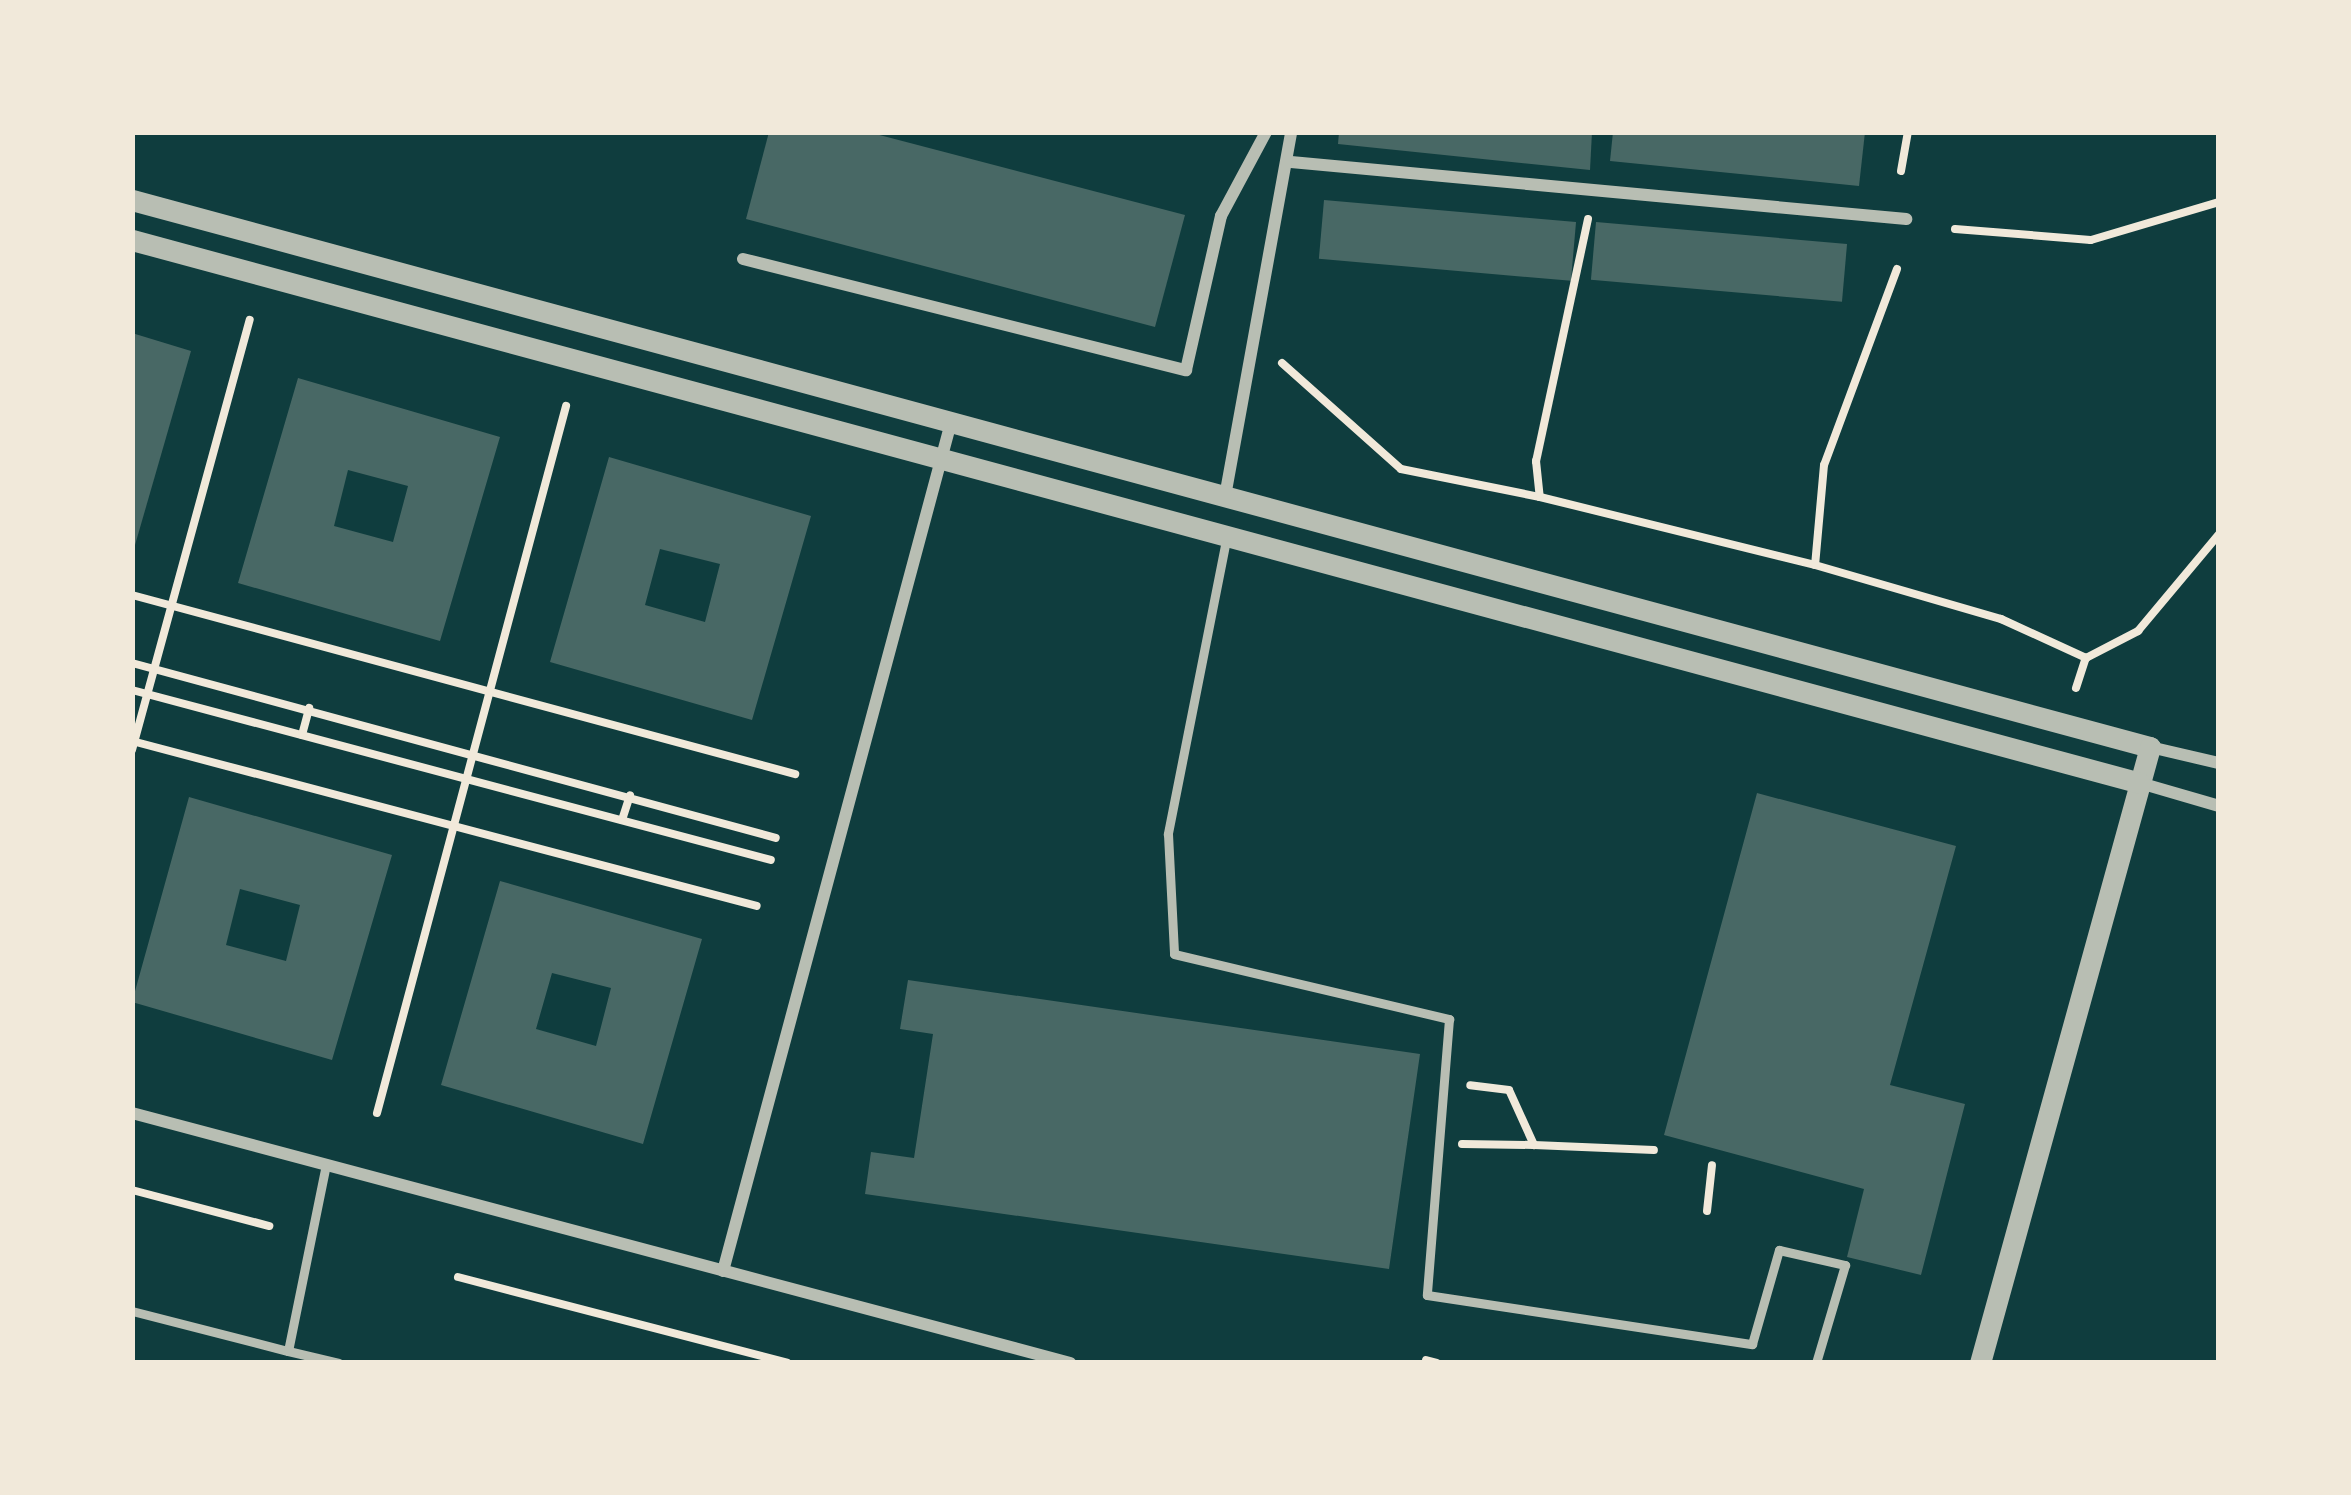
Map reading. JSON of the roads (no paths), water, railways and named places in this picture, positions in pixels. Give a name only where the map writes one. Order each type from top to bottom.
[{"type":"street","points":[[743,260],[1186,370],[1221,216],[1266,132]]},
{"type":"street","points":[[1226,491],[1291,162],[1291,132]]},
{"type":"street","points":[[1291,162],[1906,219]]},
{"type":"street","points":[[132,200],[1226,491],[2219,763]]},
{"type":"street","points":[[132,240],[941,453],[1226,540],[2219,806]]},
{"type":"street","points":[[724,1270],[953,418]]},
{"type":"street","points":[[1979,1363],[2150,747]]},
{"type":"street","points":[[132,1113],[1070,1363]]},
{"type":"lane","points":[[1226,540],[1168,834],[1174,954],[1448,1019],[1427,1295],[1707,1346],[1752,1344],[1779,1250],[1845,1265],[1816,1363]]},
{"type":"lane","points":[[288,1351],[326,1165]]},
{"type":"lane","points":[[132,1311],[339,1363]]},
{"type":"lane","points":[[1702,1363],[1707,1346]]}]
